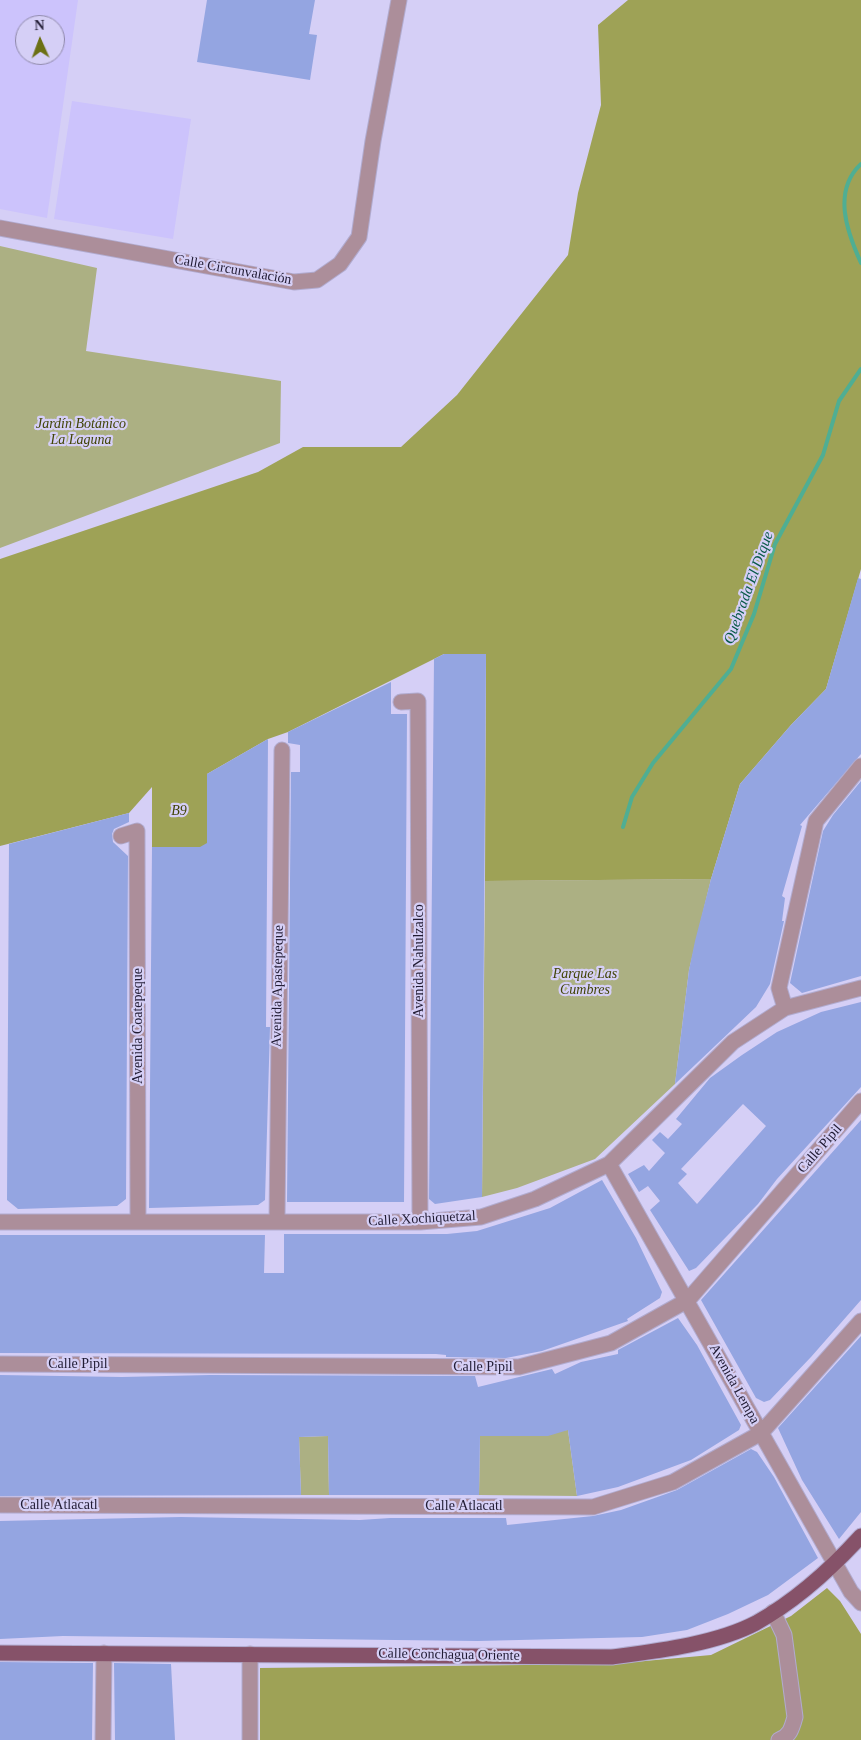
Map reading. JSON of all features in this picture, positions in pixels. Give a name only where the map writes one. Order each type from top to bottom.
[{"type":"main road","name":"Calle Conchagua Oriente","points":[[0,1652],[612,1657],[668,1650],[708,1640],[754,1624],[795,1598],[836,1564],[861,1536]]},
{"type":"street","name":"Calle Circunvalación","points":[[0,228],[294,282],[317,280],[340,264],[359,237],[373,141],[399,0]]},
{"type":"street","name":"Avenida Nahulzalco","points":[[401,702],[418,701],[420,1222]]},
{"type":"street","name":"Avenida Apastepeque","points":[[276,1222],[282,750]]},
{"type":"street","points":[[785,1008],[779,988],[816,821],[861,766]]},
{"type":"street","name":"Avenida Coatepeque","points":[[121,836],[138,831],[138,1221]]},
{"type":"street","name":"Calle Xochiquetzal","points":[[0,1222],[420,1222],[481,1217],[535,1199],[609,1164],[733,1042],[785,1008],[861,988]]},
{"type":"street","name":"Calle Pipil","points":[[0,1364],[519,1368],[611,1343],[688,1300],[861,1101]]},
{"type":"street","name":"Avenida Lempa","points":[[609,1164],[688,1300],[851,1592],[861,1603]]},
{"type":"street","name":"Calle Atlacatl","points":[[0,1505],[593,1507],[673,1482],[761,1433],[861,1321]]},
{"type":"street","points":[[773,1612],[784,1635],[795,1717],[792,1729],[785,1738],[779,1740]]},
{"type":"street","points":[[103,1740],[104,1654]]},
{"type":"street","points":[[250,1654],[250,1740]]},
{"type":"shaded area","points":[[0,0],[78,0],[47,218],[0,209]]},
{"type":"shaded area","points":[[72,101],[191,119],[173,239],[54,219]]},
{"type":"green space","name":"B9","points":[[628,0],[861,0],[861,569],[826,689],[791,725],[740,784],[711,879],[485,881],[486,654],[444,654],[288,732],[268,739],[207,774],[207,847],[152,847],[152,787],[129,813],[0,846],[0,559],[258,472],[303,447],[401,447],[457,395],[568,255],[578,193],[601,105],[598,25]]},
{"type":"green space","name":"Jardín Botánico La Laguna","points":[[0,246],[97,268],[86,351],[281,381],[280,443],[0,548]]},
{"type":"green space","name":"Parque Las Cumbres","points":[[711,879],[689,970],[675,1084],[595,1159],[517,1188],[482,1197],[485,881]]},
{"type":"green space","points":[[568,1430],[577,1496],[479,1495],[480,1436]]},
{"type":"green space","points":[[328,1436],[329,1495],[301,1495],[299,1437]]},
{"type":"green space","points":[[827,1588],[840,1601],[861,1634],[861,1740],[260,1740],[260,1668],[612,1664],[711,1655],[791,1616]]},
{"type":"building","points":[[207,0],[315,0],[309,34],[317,35],[310,80],[197,62]]},
{"type":"building","points":[[858,578],[861,579],[861,754],[800,825],[802,826],[782,896],[785,898],[782,921],[784,921],[770,984],[756,1007],[675,1084],[689,970],[695,941],[711,879],[740,784],[791,725],[826,689]]},
{"type":"building","points":[[444,654],[486,654],[482,1197],[435,1204],[429,1199],[434,659]]},
{"type":"building","points":[[391,682],[391,714],[407,714],[404,1202],[287,1202],[291,772],[300,772],[300,745],[288,743],[288,732]]},
{"type":"building","points":[[268,739],[266,1027],[270,1027],[265,1200],[258,1205],[149,1208],[152,847],[200,847],[207,843],[207,774]]},
{"type":"building","points":[[861,781],[861,976],[802,993],[790,983],[823,831],[833,815]]},
{"type":"building","points":[[129,813],[129,822],[114,829],[112,834],[113,842],[128,856],[126,1199],[117,1206],[18,1209],[7,1200],[9,844]]},
{"type":"building","points":[[861,1002],[861,1087],[777,1179],[758,1204],[696,1268],[689,1271],[650,1210],[660,1201],[648,1186],[639,1192],[628,1174],[644,1165],[649,1171],[665,1153],[652,1140],[660,1132],[668,1139],[682,1124],[676,1119],[710,1078],[777,1032],[821,1012]],"holes":[[[743,1104],[766,1126],[697,1204],[678,1183],[687,1174],[681,1169]]]},
{"type":"building","points":[[861,1120],[861,1300],[811,1357],[770,1400],[764,1402],[756,1398],[701,1300]]},
{"type":"building","points":[[602,1180],[636,1238],[662,1292],[660,1298],[627,1319],[628,1321],[542,1351],[506,1358],[446,1357],[446,1355],[436,1354],[0,1353],[0,1235],[265,1235],[264,1273],[284,1273],[284,1234],[447,1234],[477,1231],[550,1208]]},
{"type":"building","points":[[678,1318],[697,1345],[741,1425],[739,1430],[691,1460],[618,1487],[577,1496],[568,1430],[548,1436],[480,1436],[479,1495],[329,1495],[328,1436],[299,1437],[301,1495],[0,1496],[0,1375],[122,1377],[210,1375],[475,1376],[478,1387],[552,1369],[555,1374],[581,1362],[618,1354],[618,1350]]},
{"type":"building","points":[[861,1336],[861,1512],[839,1539],[802,1480],[778,1428]]},
{"type":"building","points":[[751,1449],[757,1452],[774,1477],[818,1558],[768,1595],[728,1614],[687,1630],[642,1637],[478,1641],[63,1636],[0,1639],[0,1521],[181,1517],[360,1520],[390,1518],[506,1518],[507,1525],[593,1516],[621,1510],[677,1490]]},
{"type":"building","points":[[0,1662],[93,1663],[92,1740],[0,1740]]},
{"type":"building","points":[[114,1663],[171,1664],[175,1740],[115,1740]]},
{"type":"waterway","name":"Quebrada El Dique","points":[[861,164],[852,175],[847,186],[845,199],[847,225],[861,263]]},
{"type":"waterway","name":"Quebrada El Dique","points":[[623,827],[632,797],[653,763],[731,669],[754,614],[775,544],[823,455],[839,401],[861,369]]}]
